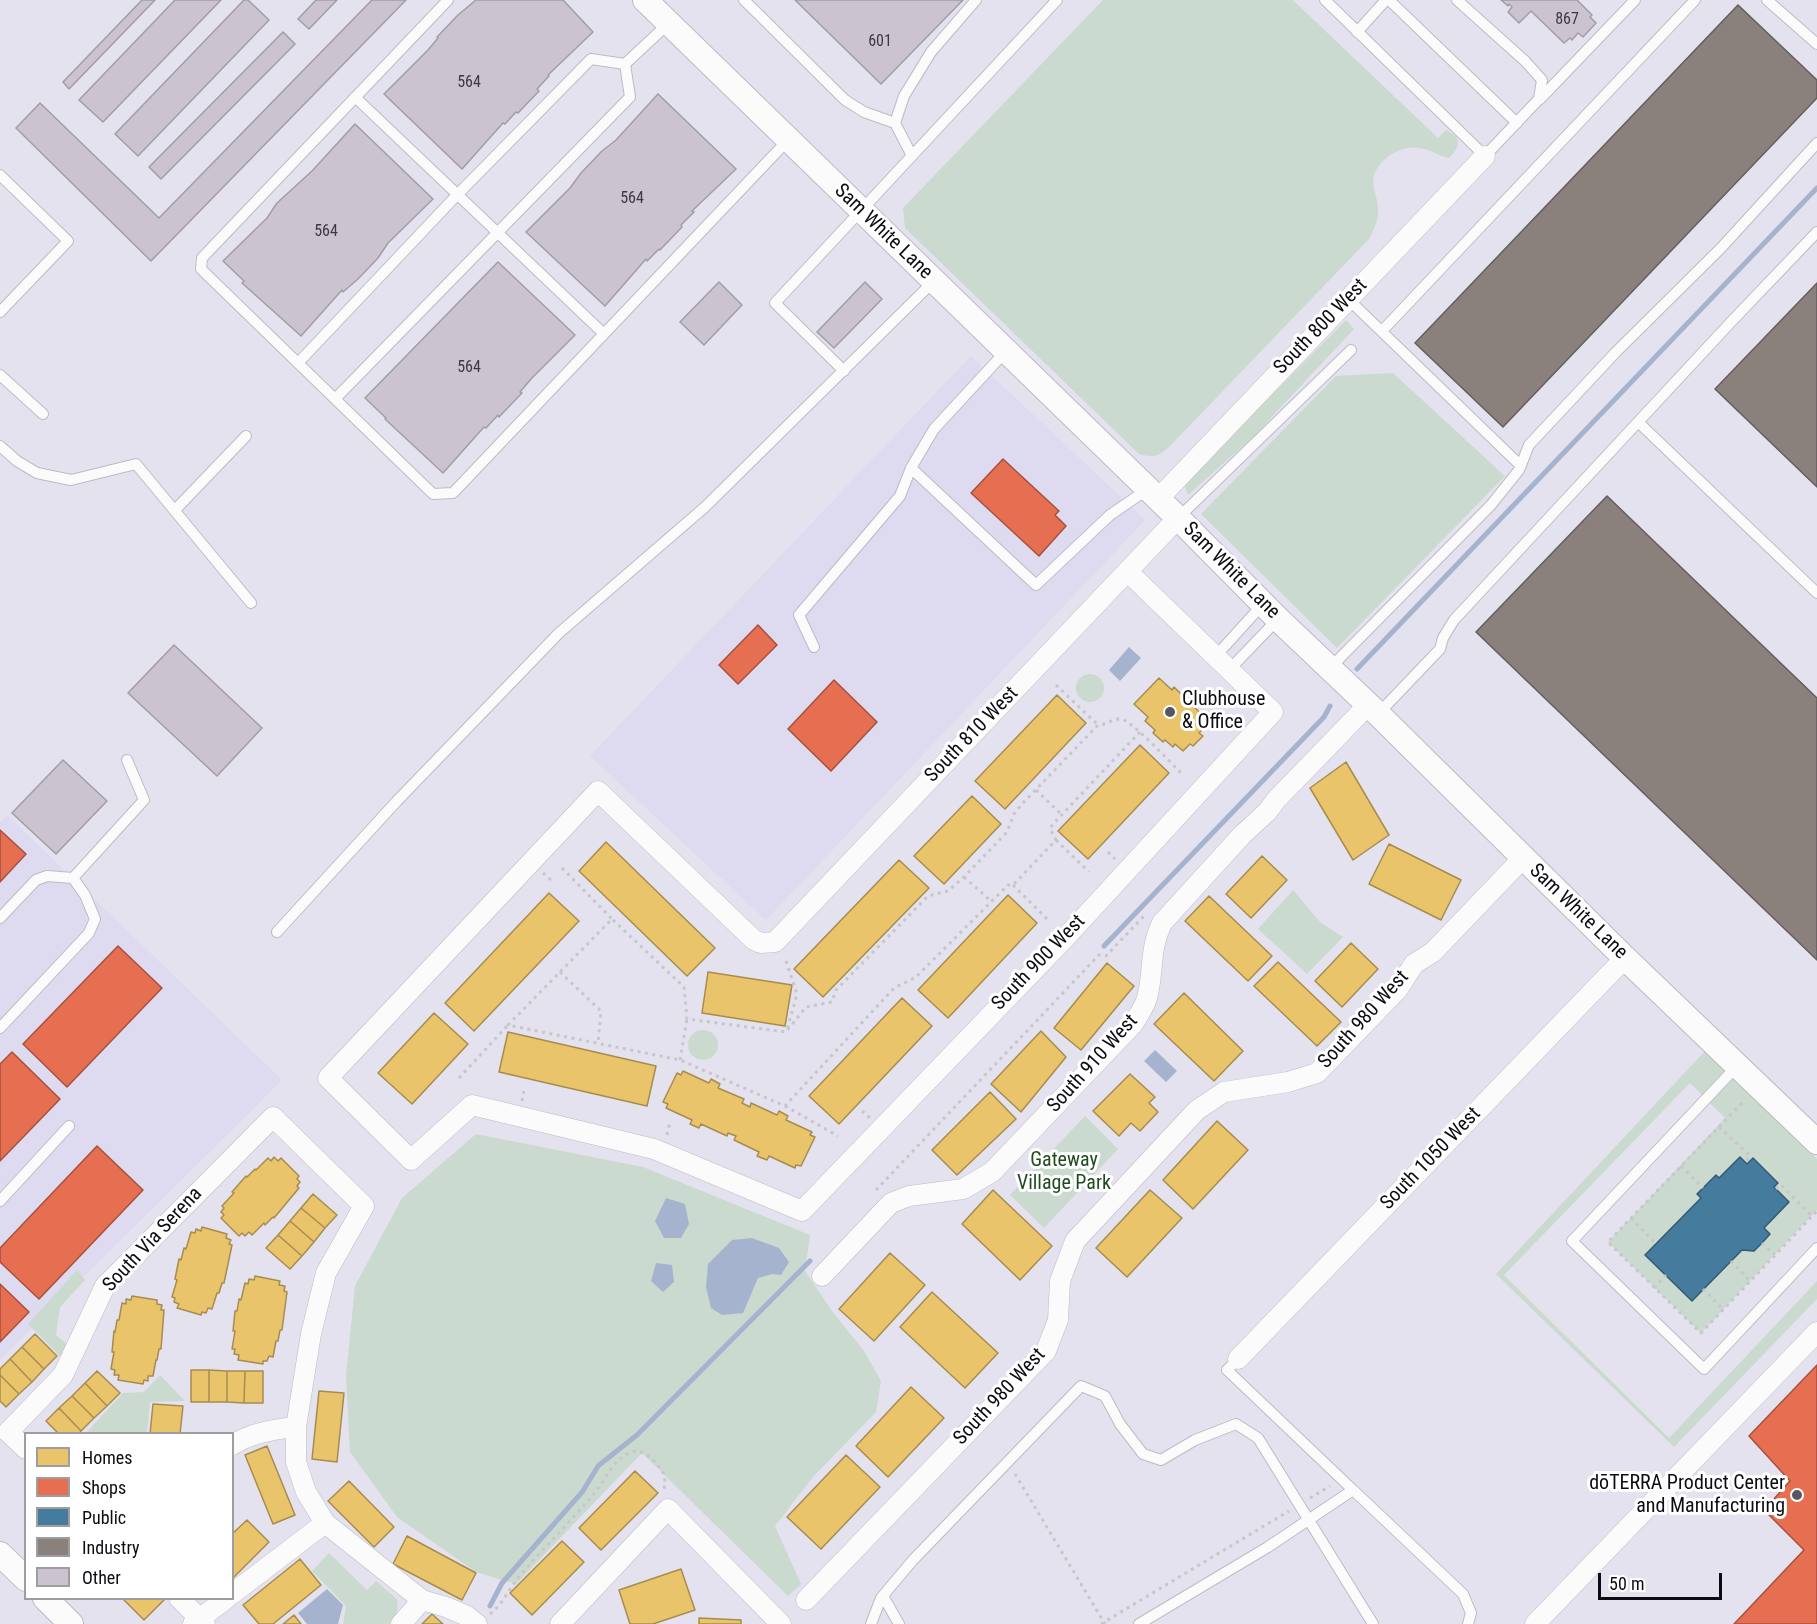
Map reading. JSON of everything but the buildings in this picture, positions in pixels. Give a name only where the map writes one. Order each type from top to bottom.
[{"type":"street","name":"Sam White Lane","points":[[645,0],[1178,518],[1522,858],[1737,1066],[1814,1136]]},
{"type":"street","name":"South 800 West","points":[[1153,494],[1485,156]]},
{"type":"street","name":"South 810 West","points":[[802,1211],[654,1149],[472,1105],[411,1160],[328,1078],[598,791],[741,928],[761,943],[775,942],[1178,518]]},
{"type":"street","points":[[1128,572],[1222,664]]},
{"type":"street","name":"South 900 West","points":[[802,1211],[1066,937],[1273,712],[1222,664]]},
{"type":"street","name":"South 910 West","points":[[822,1276],[891,1203],[909,1196],[963,1189],[976,1183],[992,1172],[1040,1123],[1134,1024],[1147,998],[1152,955],[1162,923],[1242,835],[1267,813],[1276,800],[1373,710]]},
{"type":"street","name":"South 980 West","points":[[806,1600],[1046,1351],[1058,1320],[1060,1281],[1075,1241],[1197,1110],[1224,1092],[1288,1082],[1317,1073],[1398,989],[1414,964],[1433,952],[1522,858]]},
{"type":"street","name":"South 1050 West","points":[[1238,1359],[1625,958]]},
{"type":"street","name":"South Via Serena","points":[[24,1447],[8,1432],[63,1375],[105,1286],[273,1117],[364,1206],[326,1273],[311,1334],[296,1427]]},
{"type":"street","points":[[1534,1624],[1817,1332]]},
{"type":"street","points":[[234,1444],[245,1437],[296,1427],[296,1462],[306,1492],[325,1523],[422,1600],[482,1621]]},
{"type":"street","points":[[561,1624],[665,1501],[781,1624]]},
{"type":"street","points":[[234,1592],[325,1523]]},
{"type":"street","points":[[0,1554],[24,1577]]},
{"type":"street","points":[[46,1600],[71,1624]]},
{"type":"street","points":[[180,1600],[199,1623],[226,1600]]},
{"type":"street","points":[[401,1624],[422,1600]]},
{"type":"lane","points":[[448,0],[202,258],[201,269],[433,494],[453,493],[789,140]]},
{"type":"lane","points":[[744,0],[845,100],[864,112],[896,123]]},
{"type":"lane","points":[[912,156],[896,123],[904,96],[931,52],[976,0]]},
{"type":"lane","points":[[844,371],[775,303],[1057,0]]},
{"type":"lane","points":[[1325,0],[1485,156],[1635,0]]},
{"type":"lane","points":[[1357,32],[1388,0],[1517,123]]},
{"type":"lane","points":[[1457,0],[1542,80],[1539,99]]},
{"type":"lane","points":[[1382,331],[1695,0]]},
{"type":"lane","points":[[1767,0],[1817,44]]},
{"type":"lane","points":[[625,64],[669,23]]},
{"type":"lane","points":[[298,363],[591,59],[625,64]]},
{"type":"lane","points":[[335,399],[630,97],[625,64]]},
{"type":"lane","points":[[355,98],[604,334]]},
{"type":"lane","points":[[1330,668],[1491,505],[1521,466],[1529,445],[1616,352],[1720,248],[1817,143]]},
{"type":"lane","points":[[0,175],[68,241],[0,312]]},
{"type":"lane","points":[[1373,710],[1440,649],[1443,638],[1454,620],[1817,232]]},
{"type":"lane","points":[[277,932],[396,802],[559,633],[705,507],[934,281]]},
{"type":"lane","points":[[1347,298],[1521,466]]},
{"type":"lane","points":[[1178,518],[1351,350]]},
{"type":"lane","points":[[814,647],[799,615],[900,495],[911,468],[934,429],[1006,351]]},
{"type":"lane","points":[[0,375],[43,414]]},
{"type":"lane","points":[[1638,422],[1817,593]]},
{"type":"lane","points":[[174,510],[246,436]]},
{"type":"lane","points":[[0,446],[17,462],[38,473],[71,480],[136,464],[251,603]]},
{"type":"lane","points":[[911,468],[1036,585],[1110,514],[1153,494]]},
{"type":"lane","points":[[1222,664],[1270,611]]},
{"type":"lane","points":[[1222,664],[1270,611]]},
{"type":"lane","points":[[73,878],[144,800],[127,760]]},
{"type":"lane","points":[[0,918],[36,880],[47,876],[73,878]]},
{"type":"lane","points":[[0,1028],[89,933],[95,920],[85,896],[73,878]]},
{"type":"lane","points":[[1737,1066],[1572,1241],[1704,1369],[1817,1248]]},
{"type":"lane","points":[[0,1201],[69,1126]]},
{"type":"lane","points":[[1238,1359],[1227,1370],[1463,1594],[1471,1613],[1468,1624]]},
{"type":"lane","points":[[871,1624],[883,1596],[913,1560],[1081,1386],[1105,1396],[1120,1424],[1143,1454],[1161,1460],[1195,1440],[1236,1424],[1258,1438],[1373,1624]]},
{"type":"lane","points":[[1139,1624],[1309,1520],[1353,1490]]},
{"type":"lane","points":[[883,1596],[899,1624]]},
{"type":"path","points":[[1056,685],[1098,725],[1105,725],[1121,718],[1127,720],[1182,774]]},
{"type":"path","points":[[1076,703],[1080,699]]},
{"type":"path","points":[[786,1032],[807,1007],[832,1002],[836,990],[928,896],[948,891],[964,877],[1007,832],[1014,814],[1098,725]]},
{"type":"path","points":[[1089,872],[1056,840],[1050,830],[1140,732]]},
{"type":"path","points":[[1036,790],[1062,815]]},
{"type":"path","points":[[785,1106],[894,988],[916,977],[1008,885],[1013,885],[1056,840]]},
{"type":"path","points":[[562,868],[684,987],[687,1019],[680,1060]]},
{"type":"path","points":[[964,877],[992,902]]},
{"type":"path","points":[[1013,885],[1049,921]]},
{"type":"path","points":[[873,1194],[1099,955],[1106,956],[1147,913]]},
{"type":"path","points":[[459,1078],[612,919]]},
{"type":"path","points":[[786,961],[797,994],[786,1032]]},
{"type":"path","points":[[560,972],[601,1011],[598,1043]]},
{"type":"path","points":[[687,1019],[786,1032]]},
{"type":"path","points":[[508,1025],[680,1060],[785,1106],[838,1136]]},
{"type":"path","points":[[683,1042],[688,1042]]},
{"type":"path","points":[[1742,1103],[1608,1242],[1701,1333],[1817,1211]]},
{"type":"path","points":[[1719,1127],[1750,1156],[1745,1162]]},
{"type":"path","points":[[1681,1166],[1703,1188]]},
{"type":"path","points":[[1776,1189],[1780,1185],[1812,1216]]},
{"type":"path","points":[[1631,1218],[1656,1244]]},
{"type":"path","points":[[1762,1243],[1775,1255]]},
{"type":"path","points":[[1731,1261],[1750,1281]]},
{"type":"path","points":[[1654,1288],[1666,1275]]},
{"type":"path","points":[[1703,1289],[1724,1309]]},
{"type":"path","points":[[482,1621],[498,1608],[502,1598],[597,1490],[612,1467],[627,1454],[636,1451],[648,1454],[663,1471],[666,1483],[665,1501]]},
{"type":"path","points":[[1008,1462],[1103,1623],[1342,1479]]},
{"type":"shaded area","points":[[971,356],[1145,520],[766,920],[590,756]]},
{"type":"shaded area","points":[[7,815],[282,1080],[0,1360],[0,823]]},
{"type":"green space","points":[[1103,0],[1293,0],[1438,138],[1446,130],[1455,136],[1458,143],[1456,150],[1449,158],[1427,150],[1412,148],[1399,151],[1386,158],[1373,180],[1378,216],[1369,239],[1169,447],[1162,453],[1152,456],[1139,454],[905,228],[903,208]]},
{"type":"green space","points":[[1346,320],[1354,329],[1254,436],[1188,495],[1185,486],[1187,480]]},
{"type":"green space","points":[[1393,373],[1505,476],[1337,648],[1201,514],[1336,376]]},
{"type":"green space","points":[[1090,674],[1100,678],[1104,688],[1100,698],[1090,702],[1080,698],[1076,688],[1080,678]]},
{"type":"green space","points":[[1293,890],[1320,922],[1343,937],[1307,974],[1258,929]]},
{"type":"green space","points":[[703,1030],[714,1034],[718,1045],[714,1056],[703,1060],[692,1056],[688,1045],[692,1034]]},
{"type":"green space","points":[[1705,1051],[1817,1159],[1817,1210],[1701,1333],[1608,1242],[1725,1118],[1690,1083],[1504,1275],[1669,1438],[1817,1281],[1817,1299],[1674,1447],[1496,1274]],"holes":[[[1740,1157],[1747,1164],[1754,1159],[1778,1183],[1774,1187],[1789,1202],[1764,1228],[1770,1234],[1754,1251],[1742,1250],[1692,1300],[1646,1255],[1701,1198],[1697,1194],[1716,1175],[1719,1178]]]},
{"type":"green space","name":"Gateway Village Park","points":[[1085,1116],[1118,1149],[1044,1228],[1010,1195]]},
{"type":"green space","points":[[476,1134],[643,1167],[810,1235],[805,1271],[832,1311],[864,1351],[881,1381],[876,1412],[813,1477],[775,1526],[801,1584],[788,1596],[642,1453],[516,1584],[476,1572],[397,1517],[350,1452],[346,1376],[355,1286],[402,1198]]},
{"type":"green space","points":[[77,1270],[85,1280],[60,1307],[56,1335],[67,1344],[61,1357],[28,1324]]},
{"type":"green space","points":[[160,1375],[185,1401],[150,1402],[147,1432],[87,1432],[123,1393],[144,1392]]},
{"type":"green space","points":[[329,1553],[367,1590],[376,1581],[397,1599],[397,1612],[390,1624],[343,1624],[346,1606],[312,1571]]},
{"type":"water","points":[[1129,647],[1141,658],[1120,681],[1109,670]]},
{"type":"water","points":[[1155,1050],[1177,1071],[1166,1082],[1144,1061]]},
{"type":"water","points":[[666,1198],[685,1204],[689,1224],[681,1238],[664,1238],[655,1221]]},
{"type":"water","points":[[752,1238],[779,1248],[789,1262],[781,1275],[772,1274],[758,1278],[743,1313],[722,1315],[711,1308],[706,1287],[708,1264],[732,1240]]},
{"type":"water","points":[[656,1263],[672,1265],[674,1282],[663,1292],[651,1281]]},
{"type":"water","points":[[327,1589],[343,1605],[338,1624],[307,1624],[298,1613]]},
{"type":"waterway","points":[[1357,669],[1817,188]]},
{"type":"waterway","points":[[1104,946],[1324,717],[1330,706]]},
{"type":"waterway","points":[[490,1606],[502,1583],[583,1491],[598,1466],[637,1435],[810,1261]]},
{"type":"place","name":"Clubhouse & Office","points":[[1170,712]]},
{"type":"place","name":"dōTERRA Product Center and Manufacturing","points":[[1797,1495]]}]
